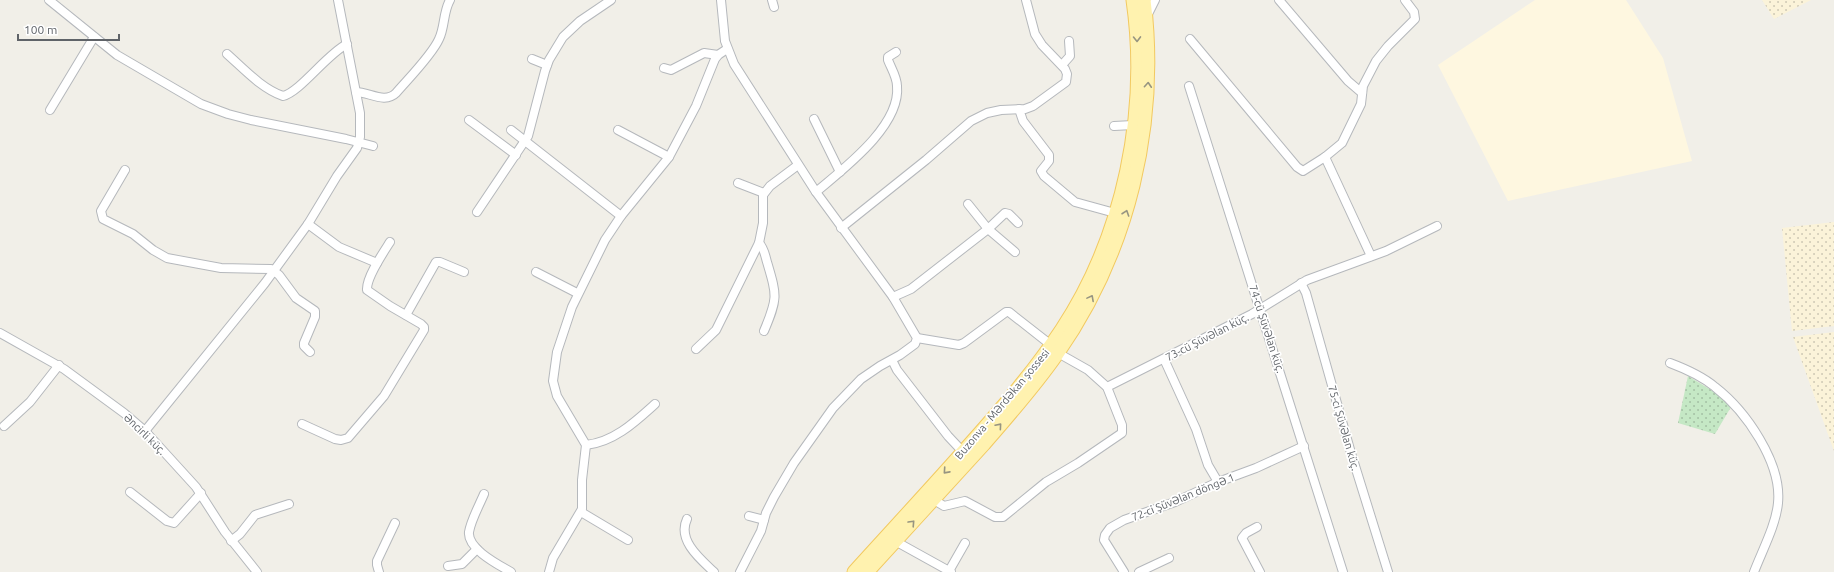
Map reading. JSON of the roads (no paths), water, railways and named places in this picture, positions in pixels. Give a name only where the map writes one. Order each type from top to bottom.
[{"type":"main road","name":"Buzonva - Mərdəkan şossesi","points":[[854,572],[1054,349],[1063,328],[1085,288],[1103,248],[1115,213],[1128,161],[1134,125],[1137,79],[1136,20],[1133,0]]},
{"type":"main road","points":[[867,572],[1016,408],[1054,349],[1094,292],[1117,239],[1129,202],[1139,161],[1145,125],[1148,80],[1144,0]]},
{"type":"street","points":[[49,0],[94,37],[134,66],[184,95],[216,110],[251,120],[373,146]]},
{"type":"street","points":[[144,431],[208,355],[274,271],[308,224],[359,142],[361,126],[356,92],[338,0]]},
{"type":"street","points":[[356,92],[385,98],[392,97],[436,45],[442,32],[446,6],[450,0]]},
{"type":"street","points":[[477,212],[525,142],[530,130],[535,105],[547,65],[563,37],[580,21],[611,0]]},
{"type":"street","points":[[721,0],[727,49],[734,64],[816,192],[893,297],[917,338]]},
{"type":"street","points":[[841,228],[926,160],[971,121],[987,113],[1001,110],[1018,110],[1033,106],[1063,86],[1068,78],[1065,69],[1042,45],[1035,34],[1026,0]]},
{"type":"street","points":[[1146,19],[1149,8],[1155,0]]},
{"type":"street","points":[[1279,0],[1348,81],[1362,93]]},
{"type":"street","points":[[1190,39],[1300,170],[1306,170],[1339,147],[1345,139],[1361,104],[1366,79],[1383,52],[1415,19],[1414,12],[1405,0]]},
{"type":"street","points":[[50,110],[94,37]]},
{"type":"street","points":[[1062,65],[1070,56],[1069,41]]},
{"type":"street","points":[[227,54],[265,87],[276,94],[283,96],[293,91],[338,49],[347,44]]},
{"type":"street","points":[[550,572],[553,558],[581,512],[582,471],[586,445],[557,396],[553,381],[557,352],[577,293],[599,250],[621,216],[668,157],[696,106],[718,55],[727,49]]},
{"type":"street","points":[[816,192],[866,147],[881,129],[892,112],[897,92],[897,84],[888,57],[896,52]]},
{"type":"street","points":[[664,68],[671,70],[704,53],[718,55]]},
{"type":"street","points":[[532,59],[547,65]]},
{"type":"street","name":"74-cü Şüvəlan küç.","points":[[1189,86],[1343,572]]},
{"type":"street","points":[[1018,110],[1023,121],[1049,155],[1049,161],[1041,171],[1044,176],[1075,202],[1115,213]]},
{"type":"street","points":[[814,119],[840,172]]},
{"type":"street","points":[[470,120],[516,155]]},
{"type":"street","points":[[1114,126],[1134,125]]},
{"type":"street","points":[[511,130],[621,216]]},
{"type":"street","points":[[618,130],[668,157]]},
{"type":"street","points":[[1325,157],[1371,256]]},
{"type":"street","points":[[696,349],[716,330],[758,243],[762,229],[764,193],[798,165]]},
{"type":"street","points":[[125,170],[101,211],[103,219],[133,234],[153,250],[167,258],[221,268],[262,268],[274,271],[296,298],[315,311],[315,317],[304,342],[304,346],[310,352]]},
{"type":"street","points":[[738,183],[764,193]]},
{"type":"street","points":[[968,204],[988,229],[1014,252]]},
{"type":"street","points":[[893,297],[911,289],[1007,213],[1018,223]]},
{"type":"street","points":[[308,224],[339,246],[377,263]]},
{"type":"street","name":"73-cü Şüvəlan küç.","points":[[1107,387],[1164,359],[1260,308],[1301,283],[1371,256],[1437,226]]},
{"type":"street","points":[[302,424],[335,439],[341,440],[348,438],[384,396],[424,330],[421,324],[373,296],[367,290],[367,285],[377,263],[390,242]]},
{"type":"street","points":[[758,243],[764,250],[776,296],[773,310],[764,331]]},
{"type":"street","points":[[406,316],[436,262],[440,262],[464,272]]},
{"type":"street","points":[[536,272],[577,293]]},
{"type":"street","name":"75-ci Şüvəlan küç.","points":[[1301,283],[1306,293],[1351,453],[1388,572]]},
{"type":"street","points":[[917,338],[959,345],[964,343],[1006,312],[1009,312],[1054,349],[1091,372],[1107,387],[1122,425],[1122,433],[1078,463],[1046,482],[1003,517],[995,517],[965,501],[944,506],[934,500]]},
{"type":"street","name":"Əncirli küç.","points":[[0,334],[59,365],[124,413],[144,431],[201,493],[231,541],[257,572]]},
{"type":"street","points":[[740,572],[761,531],[769,507],[782,483],[832,408],[861,379],[912,347],[917,338]]},
{"type":"street","points":[[1164,359],[1196,429],[1208,465],[1218,482]]},
{"type":"street","points":[[892,360],[897,370],[934,418],[963,452]]},
{"type":"street","points":[[1670,363],[1698,376],[1717,388],[1744,418],[1768,455],[1776,477],[1778,502],[1775,518],[1754,572]]},
{"type":"street","points":[[4,426],[30,402],[59,365]]},
{"type":"street","points":[[586,445],[602,442],[627,429],[655,404]]},
{"type":"street","name":"72-ci Şüvəlan döngə 1","points":[[1124,572],[1104,540],[1105,535],[1110,528],[1124,520],[1175,502],[1218,482],[1256,468],[1304,446]]},
{"type":"street","points":[[130,492],[167,521],[174,523],[201,493]]},
{"type":"street","points":[[484,494],[469,534],[477,549],[511,572]]},
{"type":"street","points":[[231,541],[240,534],[255,514],[289,504]]},
{"type":"street","points":[[581,512],[628,540]]},
{"type":"street","points":[[749,516],[764,520]]},
{"type":"street","points":[[687,519],[684,525],[686,541],[691,549],[714,572]]},
{"type":"street","points":[[379,572],[377,561],[395,523]]},
{"type":"street","points":[[1257,527],[1246,533],[1242,538],[1260,572]]},
{"type":"street","points":[[895,541],[937,569],[950,571],[966,543]]},
{"type":"street","points":[[448,566],[457,566],[462,564],[477,549]]},
{"type":"street","points":[[1139,572],[1169,558]]}]
